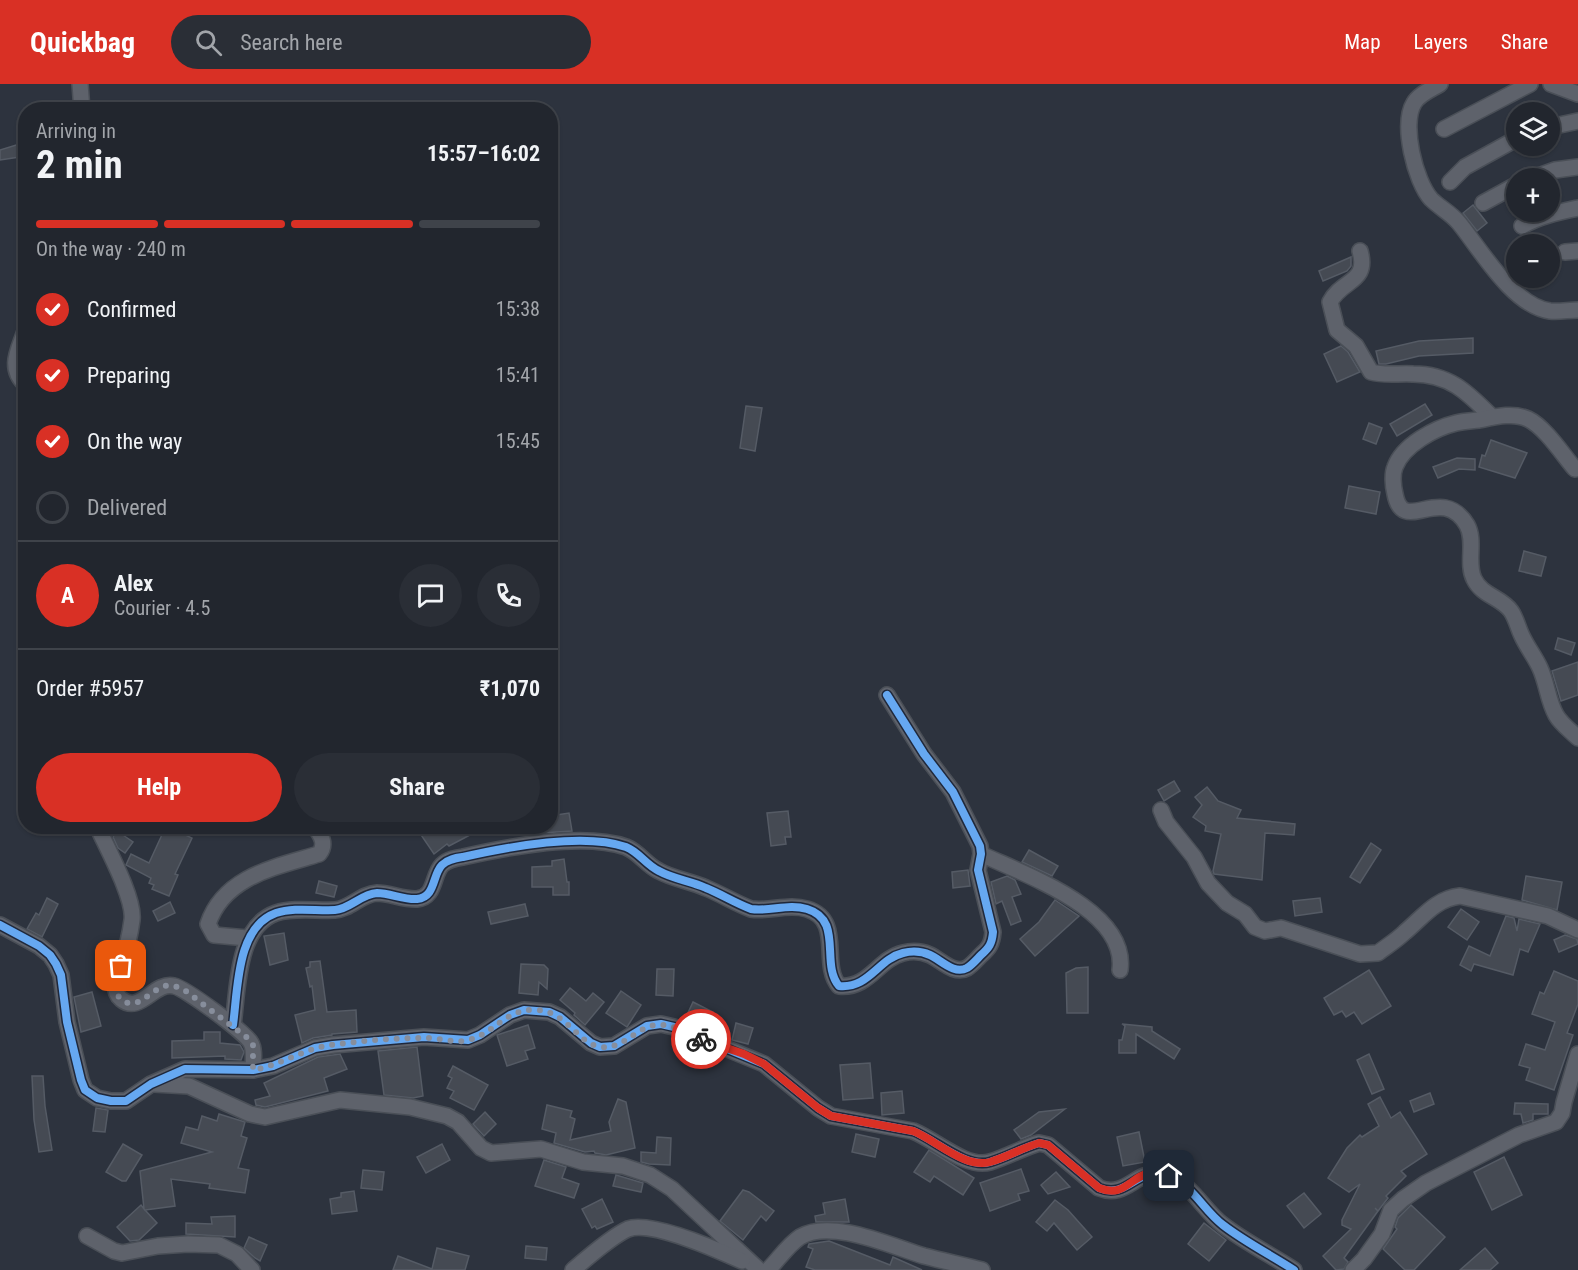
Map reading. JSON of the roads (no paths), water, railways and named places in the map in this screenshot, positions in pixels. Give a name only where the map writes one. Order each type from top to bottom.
[{"type":"street","points":[[80,84],[81,102]]},
{"type":"street","points":[[1440,84],[1418,98],[1411,111],[1410,124],[1415,170],[1424,188],[1431,198],[1456,220],[1508,286],[1539,307],[1550,311],[1578,310]]},
{"type":"street","points":[[1443,129],[1530,84]]},
{"type":"street","points":[[1551,84],[1578,94]]},
{"type":"street","points":[[1560,125],[1578,121]]},
{"type":"street","points":[[1450,182],[1465,167],[1506,144]]},
{"type":"street","points":[[1560,169],[1578,167]]},
{"type":"street","points":[[1483,203],[1506,190]]},
{"type":"street","points":[[1522,226],[1530,221],[1578,208]]},
{"type":"street","points":[[1360,251],[1363,263],[1360,272],[1334,295],[1330,302],[1337,330],[1356,346],[1371,372],[1422,374],[1448,380],[1471,396],[1492,417]]},
{"type":"street","points":[[18,351],[14,362],[18,374]]},
{"type":"street","points":[[1575,469],[1540,428],[1528,419],[1513,415],[1492,417],[1455,423],[1413,444],[1395,465],[1394,493],[1396,501],[1407,512],[1412,513],[1439,506],[1447,507],[1467,525],[1471,570],[1474,579],[1485,594],[1506,606],[1513,614],[1525,643],[1542,673],[1556,715],[1578,738]]},
{"type":"street","points":[[233,1025],[241,965],[248,938],[253,928],[264,919],[292,910],[337,910],[374,893],[413,899],[424,897],[433,887],[440,867],[451,860],[534,845],[589,842],[625,847],[636,852],[658,871],[706,888],[751,909],[796,907],[817,913],[826,925],[834,978],[839,986],[869,978],[890,959],[900,954],[920,952],[958,970],[966,968],[990,947],[993,932],[978,870],[981,854],[975,834],[953,792],[924,754],[887,695]]},
{"type":"street","points":[[1161,810],[1166,822],[1194,857],[1208,883],[1227,903],[1245,914],[1256,927],[1265,932],[1281,928],[1360,954],[1373,954],[1378,953],[1406,932],[1432,907],[1447,898],[1460,896],[1548,916],[1578,930]]},
{"type":"street","points":[[101,834],[132,905],[133,918],[115,981],[116,993],[122,1000],[132,1004],[139,1003],[164,986],[173,985],[183,989],[233,1025],[253,1045],[253,1070]]},
{"type":"street","points":[[248,938],[214,935],[208,924],[225,894],[237,884],[274,867],[319,854],[323,844],[320,834]]},
{"type":"street","points":[[981,854],[1063,893],[1092,914],[1108,929],[1115,940],[1121,962],[1120,970]]},
{"type":"street","points":[[0,925],[39,946],[50,955],[56,964],[61,975],[67,1022],[81,1080],[85,1090],[97,1098],[126,1101],[151,1084],[185,1069],[253,1070],[273,1066],[315,1048],[333,1045],[424,1038],[468,1040],[480,1035],[510,1015],[524,1010],[549,1012],[560,1017],[591,1043],[600,1047],[614,1046],[647,1026],[661,1024],[674,1027],[764,1064],[831,1116],[913,1131],[975,1163],[989,1163],[1039,1143],[1048,1145],[1099,1188],[1108,1192],[1120,1190],[1149,1173],[1169,1176],[1184,1184],[1195,1194],[1225,1227],[1294,1270]]},
{"type":"street","points":[[1353,1270],[1382,1234],[1391,1210],[1410,1194],[1426,1183],[1519,1135],[1557,1122],[1563,1113],[1578,1054]]},
{"type":"street","points":[[151,1084],[189,1086],[250,1114],[265,1117],[340,1100],[410,1107],[447,1116],[458,1122],[481,1148],[491,1153],[541,1149],[583,1162],[623,1166],[650,1175],[672,1189],[761,1269]]},
{"type":"street","points":[[573,1270],[626,1230],[639,1228],[698,1241],[761,1269]]},
{"type":"street","points":[[761,1269],[799,1238],[818,1232],[861,1235],[924,1256],[982,1270]]},
{"type":"street","points":[[87,1236],[122,1253],[158,1246],[219,1245],[237,1254],[252,1270]]}]
